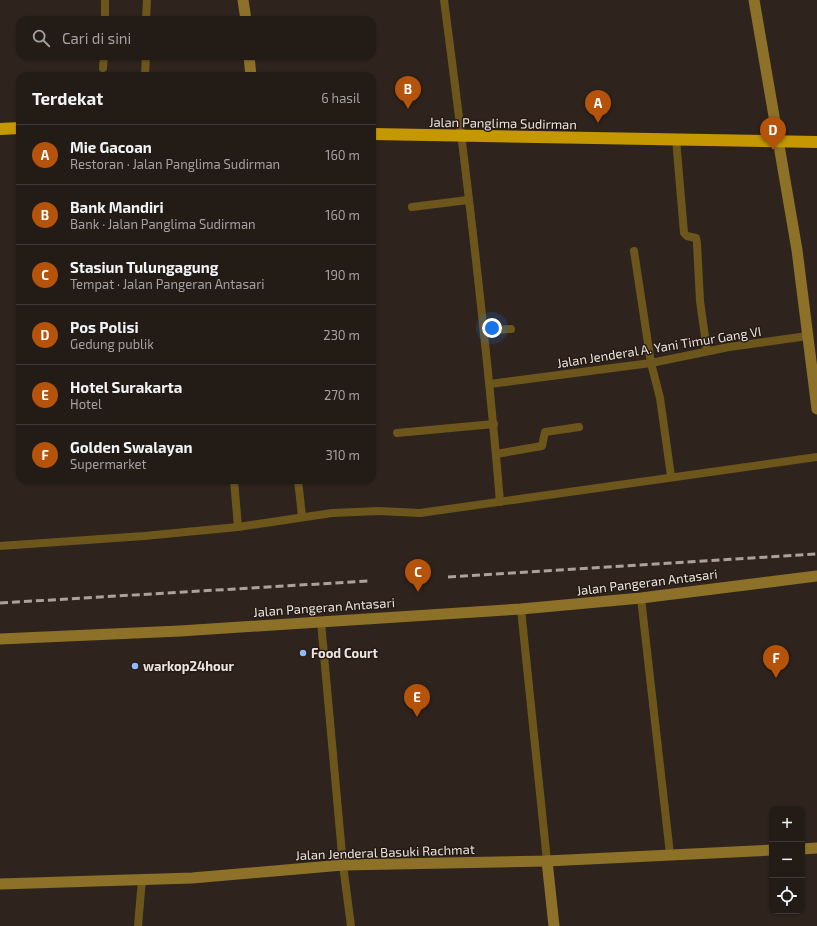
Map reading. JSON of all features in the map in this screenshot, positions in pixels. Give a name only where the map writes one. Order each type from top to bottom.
[{"type":"highway","points":[[0,129],[16,128]]},
{"type":"highway","name":"Jalan Panglima Sudirman","points":[[376,134],[817,142]]},
{"type":"main road","points":[[243,0],[245,16]]},
{"type":"main road","points":[[754,0],[797,250],[811,341],[817,409]]},
{"type":"main road","points":[[249,60],[251,72]]},
{"type":"main road","name":"Jalan Pangeran Antasari","points":[[0,639],[180,631],[521,609],[640,598],[817,576]]},
{"type":"main road","points":[[805,849],[817,848]]},
{"type":"main road","name":"Jalan Jenderal Basuki Rachmat","points":[[0,884],[192,878],[343,864],[547,861],[769,850]]},
{"type":"main road","points":[[547,861],[554,926]]},
{"type":"street","points":[[105,0],[105,16]]},
{"type":"street","points":[[146,16],[147,0]]},
{"type":"street","points":[[444,0],[462,136],[468,200],[490,384],[500,502]]},
{"type":"street","points":[[103,68],[104,60]]},
{"type":"street","points":[[145,72],[146,60]]},
{"type":"street","points":[[676,140],[684,233],[687,236],[694,237],[698,243],[700,301],[707,351]]},
{"type":"street","points":[[412,207],[468,200]]},
{"type":"street","points":[[634,251],[651,363],[660,398],[671,476]]},
{"type":"street","points":[[484,331],[511,330]]},
{"type":"street","name":"Jalan Jenderal A. Yani Timur Gang VI","points":[[490,384],[651,363],[707,351],[811,341]]},
{"type":"street","points":[[397,433],[494,424]]},
{"type":"street","points":[[496,454],[542,446],[544,432],[579,427]]},
{"type":"street","points":[[0,546],[144,536],[238,527],[302,516],[332,513],[378,511],[420,513],[671,476],[817,457]]},
{"type":"street","points":[[234,484],[238,527]]},
{"type":"street","points":[[298,484],[302,516]]},
{"type":"street","points":[[640,598],[670,854]]},
{"type":"street","points":[[521,609],[547,861]]},
{"type":"street","points":[[321,622],[343,864],[351,926]]},
{"type":"street","points":[[138,926],[142,879]]},
{"type":"railway","points":[[448,577],[817,554]]},
{"type":"railway","points":[[0,603],[368,581]]},
{"type":"place","name":"Bank Mandiri","points":[[408,109]]},
{"type":"place","name":"Mie Gacoan","points":[[598,123]]},
{"type":"place","name":"Pos Polisi","points":[[773,150]]},
{"type":"place","name":"Stasiun Tulungagung","points":[[418,592]]},
{"type":"place","name":"Food Court","points":[[303,653]]},
{"type":"place","name":"warkop24hour","points":[[135,666]]},
{"type":"place","name":"Golden Swalayan","points":[[776,678]]},
{"type":"place","name":"Hotel Surakarta","points":[[417,717]]}]
